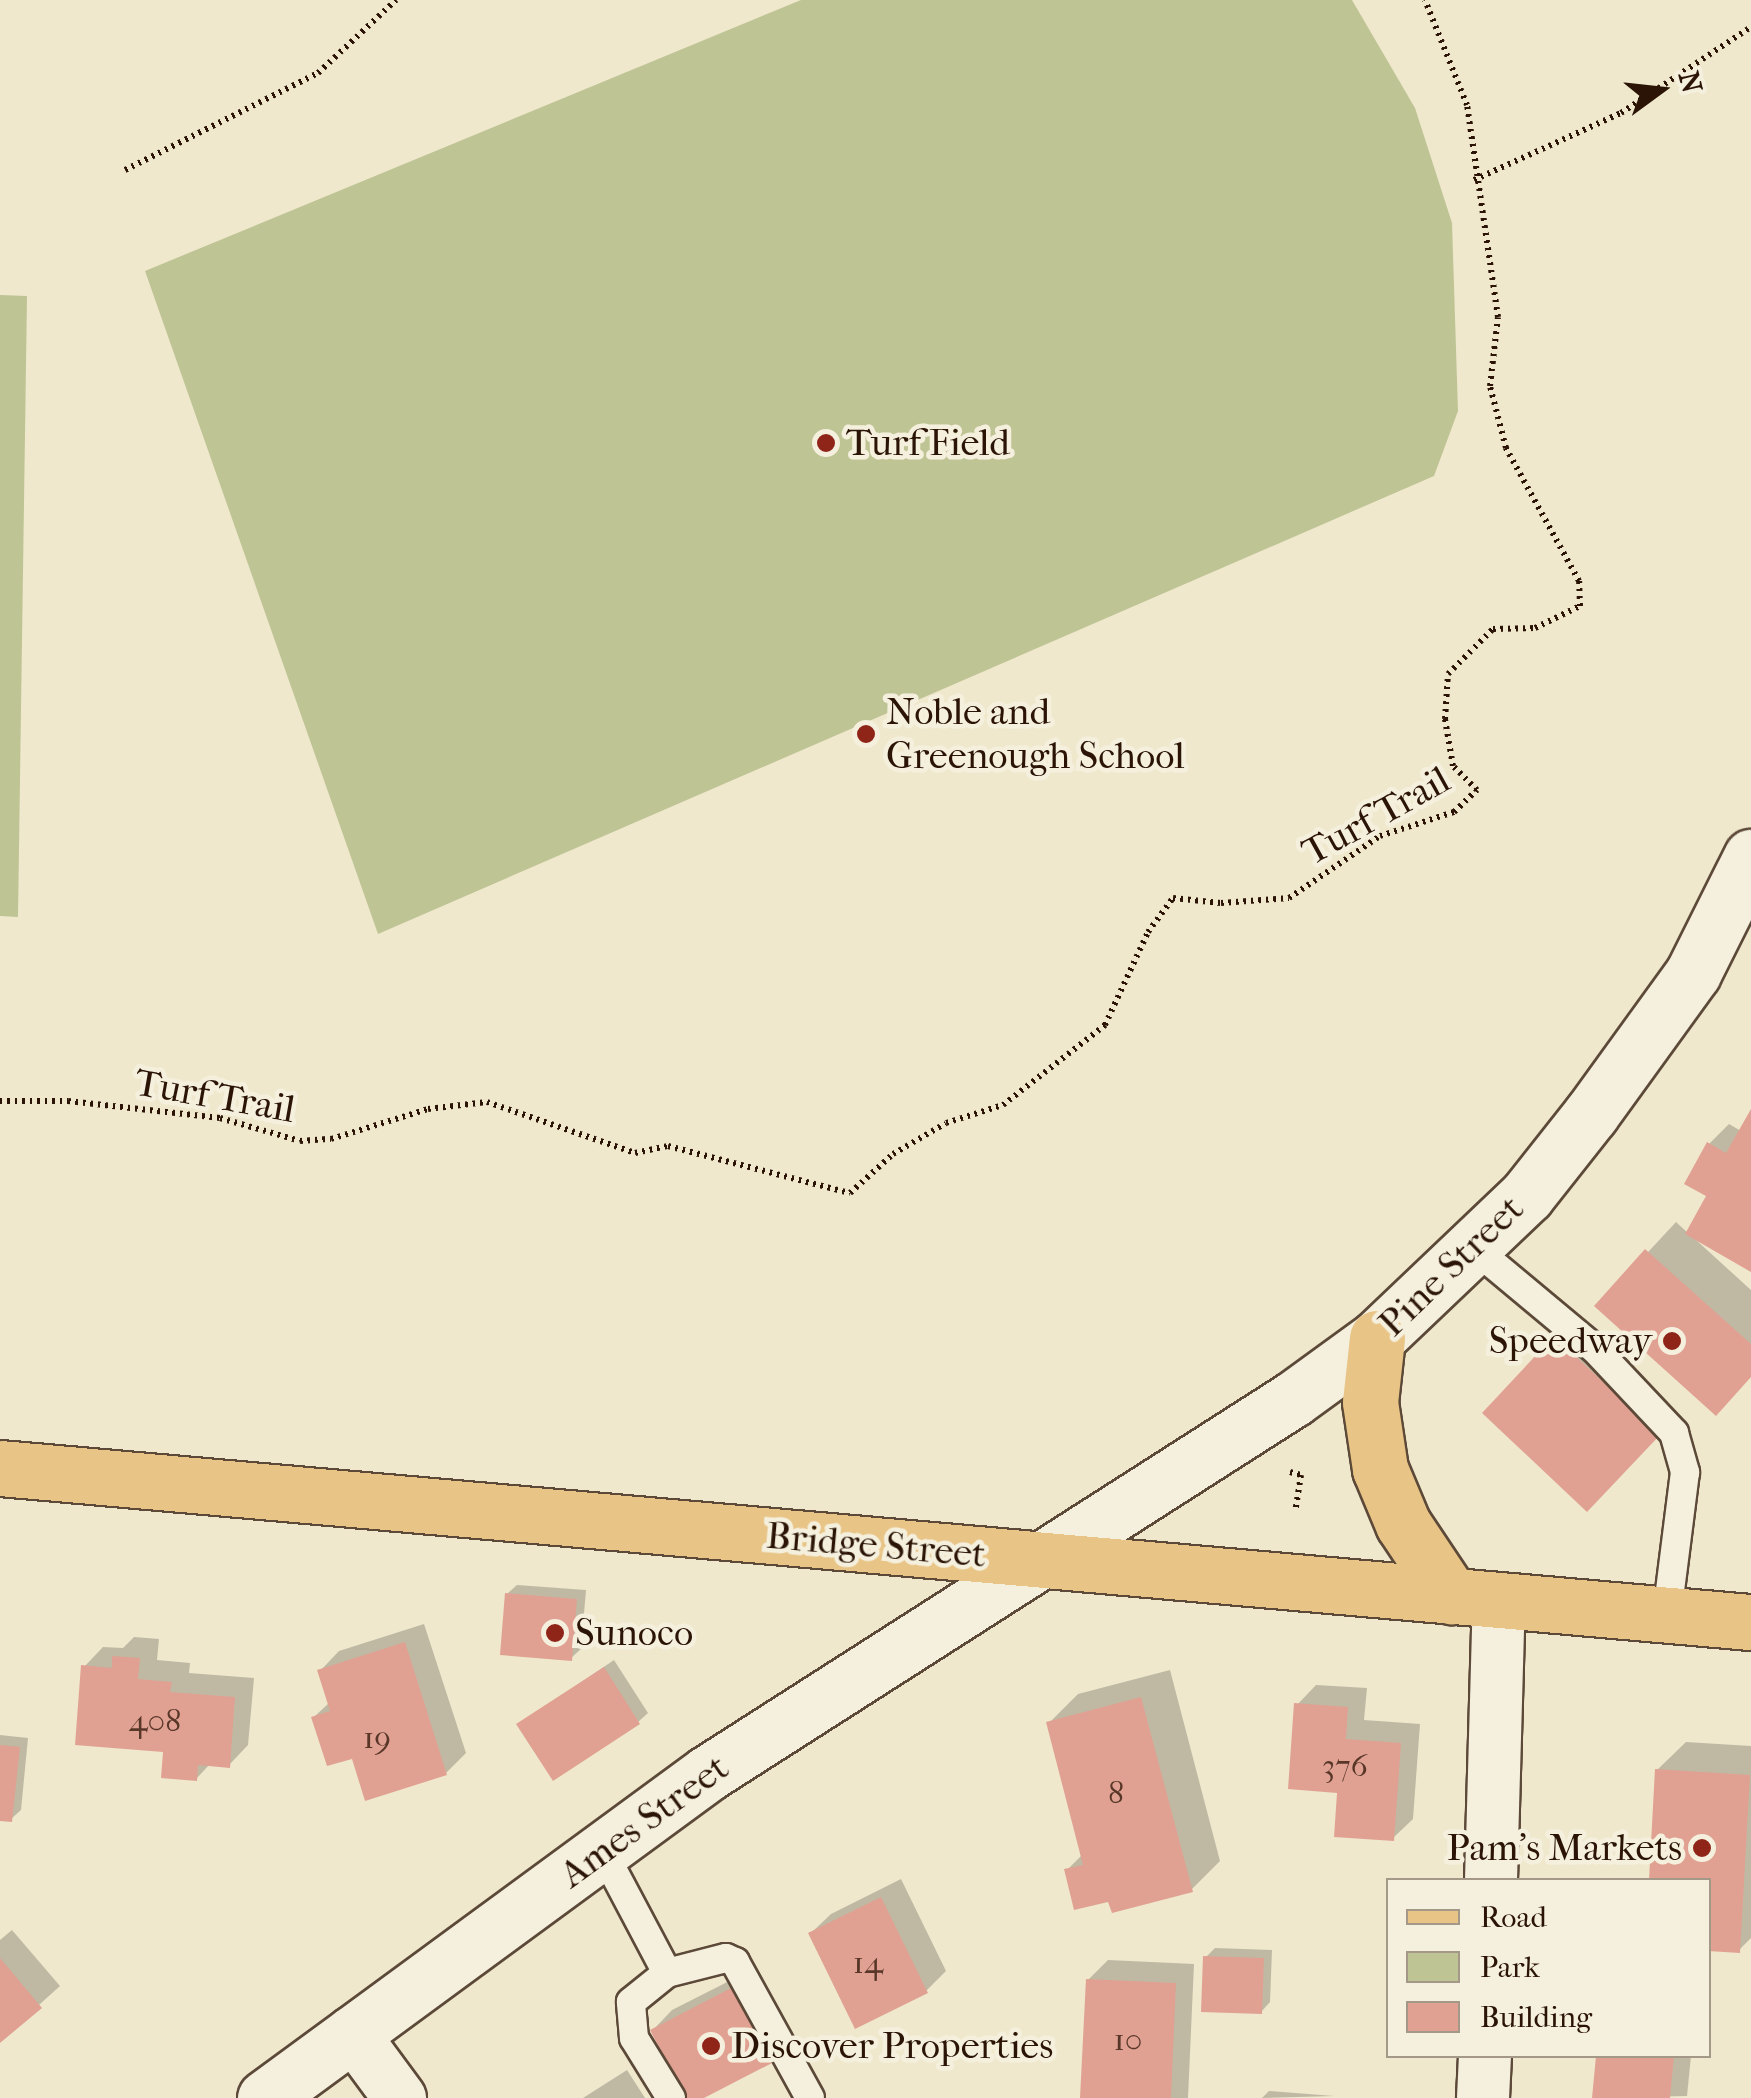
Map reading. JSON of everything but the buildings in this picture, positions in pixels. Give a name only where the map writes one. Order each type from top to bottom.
[{"type":"main road","points":[[1377,1338],[1370,1402],[1380,1469],[1403,1524],[1475,1598]]},
{"type":"main road","name":"Bridge Street","points":[[0,1468],[1751,1622]]},
{"type":"street","name":"Pine Street","points":[[1034,1558],[1199,1460],[1377,1338],[1474,1249],[1526,1195],[1642,1047],[1692,973],[1751,857]]},
{"type":"street","name":"Ames Street","points":[[265,2098],[602,1850],[1034,1558]]},
{"type":"street","points":[[1475,1598],[1491,1878]]},
{"type":"street","points":[[352,2033],[400,2098]]},
{"type":"street","points":[[1483,2098],[1485,2058]]},
{"type":"lane","points":[[1474,1249],[1594,1348],[1674,1434],[1685,1472],[1667,1615]]},
{"type":"lane","points":[[602,1850],[667,1973]]},
{"type":"lane","points":[[671,2098],[628,2016],[631,2002],[667,1973],[726,1958],[735,1962],[810,2098]]},
{"type":"path","points":[[125,170],[318,73],[396,0]]},
{"type":"path","name":"Turf Trail","points":[[0,1102],[68,1102],[220,1118],[300,1140],[331,1139],[428,1109],[487,1102],[635,1153],[668,1146],[850,1193],[893,1154],[946,1122],[1003,1105],[1104,1025],[1148,932],[1173,898],[1221,903],[1289,898],[1380,836],[1454,812],[1477,790],[1453,766],[1445,719],[1448,674],[1493,629],[1535,628],[1580,606],[1579,581],[1506,448],[1490,386],[1498,317],[1489,238],[1474,180],[1466,104],[1425,0]]},
{"type":"path","points":[[1474,180],[1621,113],[1751,27]]},
{"type":"path","points":[[1285,1471],[1301,1475],[1295,1511]]},
{"type":"green space","name":"Turf Field","points":[[801,0],[1352,0],[1415,108],[1452,223],[1458,411],[1434,476],[378,934],[145,271]]},
{"type":"green space","points":[[0,295],[27,296],[18,917],[0,916]]},
{"type":"place","name":"Turf Field","points":[[826,443]]},
{"type":"place","name":"Noble and Greenough School","points":[[866,734]]},
{"type":"place","name":"Speedway","points":[[1672,1341]]},
{"type":"place","name":"Sunoco","points":[[555,1633]]},
{"type":"place","name":"Pam's Markets","points":[[1702,1848]]},
{"type":"place","name":"Discover Properties","points":[[711,2046]]}]
